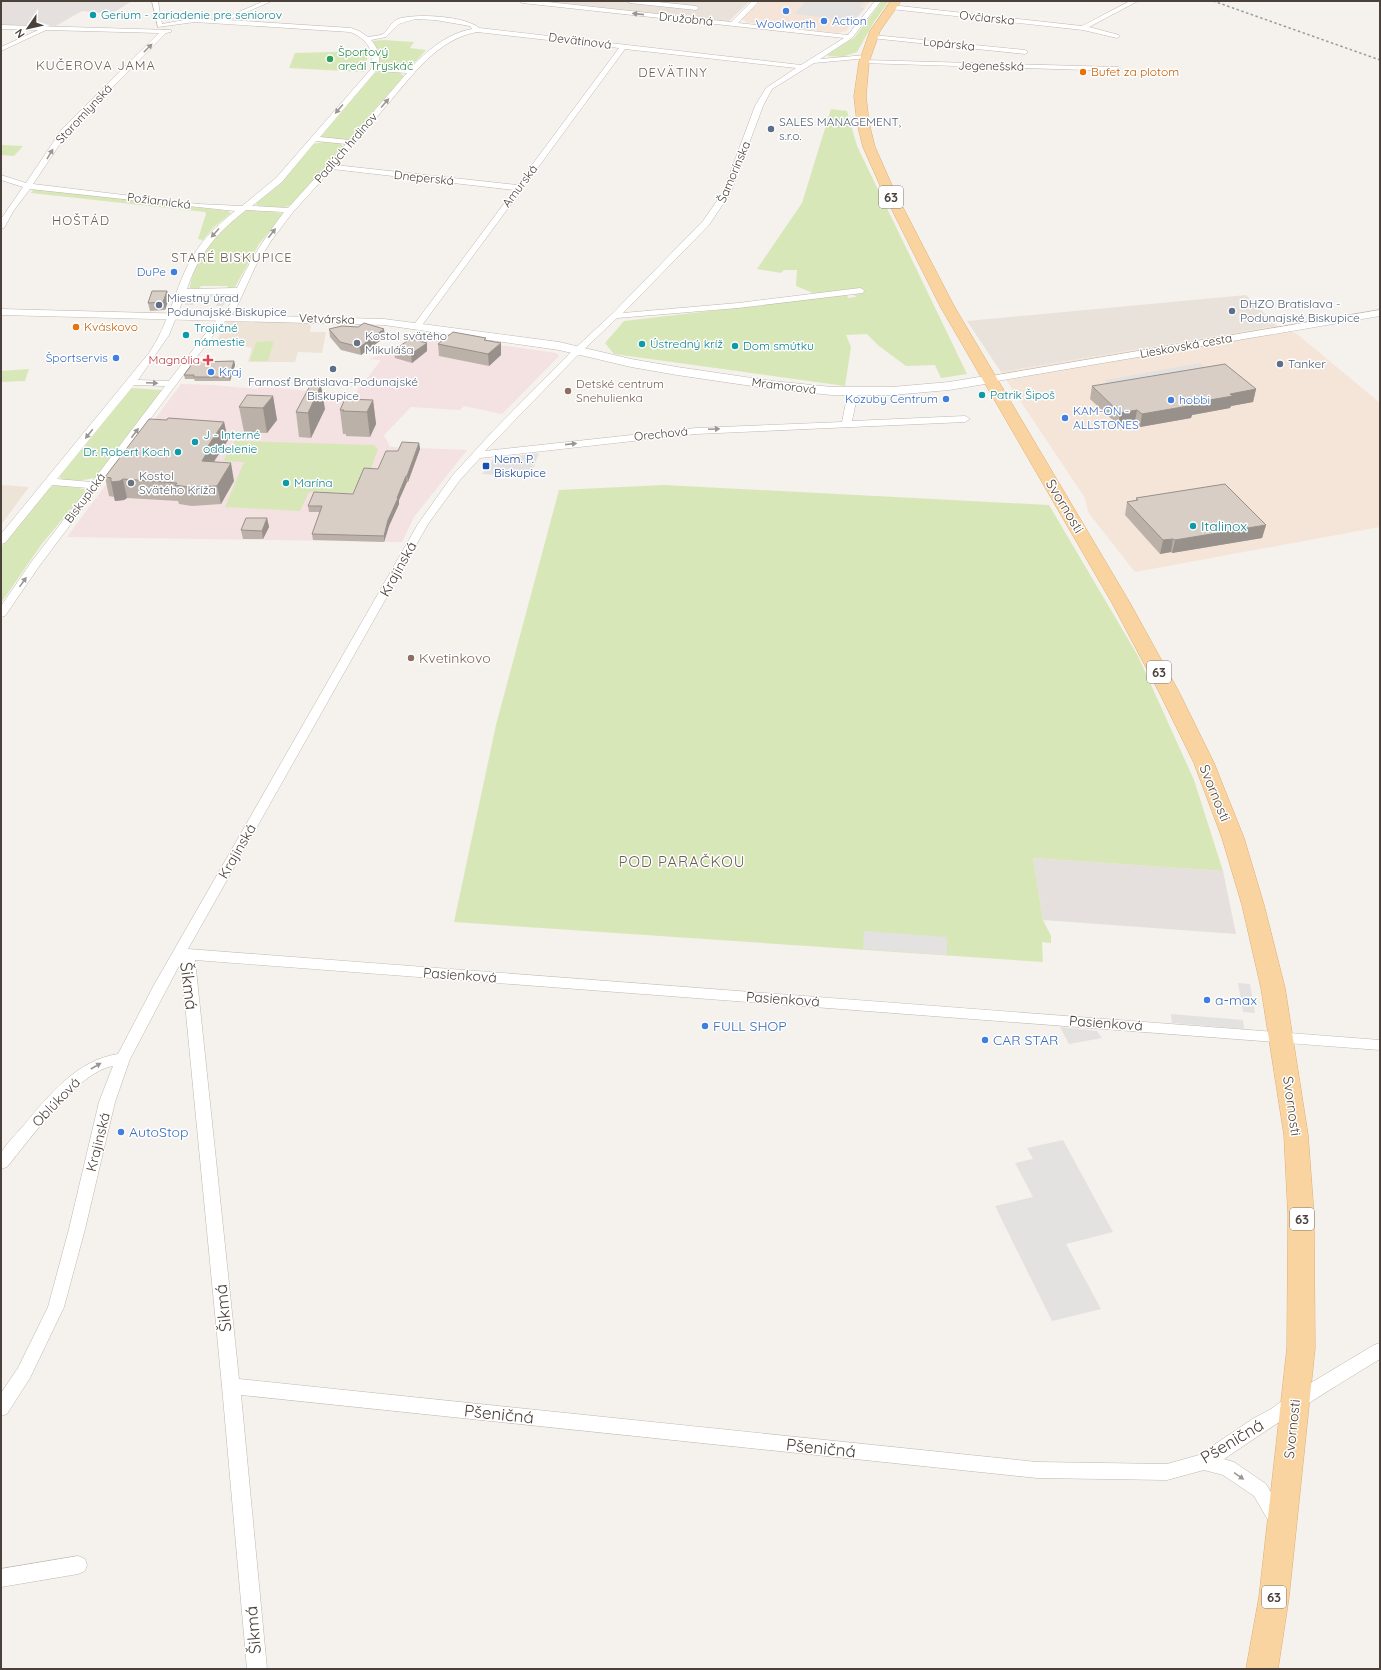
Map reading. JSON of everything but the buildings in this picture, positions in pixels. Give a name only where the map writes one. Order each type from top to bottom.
[{"type":"main road","name":"Svornosti","points":[[894,4],[873,37],[865,60],[860,96],[862,123],[869,147],[889,192],[947,306],[991,378],[1121,603],[1169,692],[1204,763],[1231,833],[1249,893],[1271,981],[1296,1135],[1302,1215],[1301,1348],[1274,1597],[1262,1669]]},
{"type":"street","points":[[155,1],[161,29]]},
{"type":"street","points":[[1,27],[176,30],[218,22],[269,1]]},
{"type":"street","name":"Družobná","points":[[522,1],[850,37]]},
{"type":"street","points":[[615,11],[628,1],[696,8]]},
{"type":"street","points":[[732,24],[756,1]]},
{"type":"street","name":"Šamorínska","points":[[579,350],[696,235],[719,207],[728,192],[764,95],[770,87],[850,37],[878,1]]},
{"type":"street","points":[[1083,28],[1135,1]]},
{"type":"street","name":"Ovčiarska","points":[[894,4],[1083,28],[1117,36]]},
{"type":"street","points":[[1,541],[131,382],[160,344],[174,316],[194,261],[206,243],[224,224],[279,180],[374,69],[376,52],[366,39],[356,31],[218,22],[158,16]]},
{"type":"street","name":"Devätinová","points":[[366,39],[384,36],[393,25],[399,21],[408,18],[422,18],[455,21],[472,25],[477,30],[802,67]]},
{"type":"street","points":[[161,29],[195,20]]},
{"type":"street","points":[[1,49],[46,28]]},
{"type":"street","name":"Staromlynská","points":[[1,226],[10,210],[66,131],[162,34],[161,29]]},
{"type":"street","name":"Padlých hrdinov","points":[[239,291],[251,266],[267,240],[290,210],[330,167],[412,71],[427,56],[447,41],[459,34],[477,30]]},
{"type":"street","name":"Lopárska","points":[[873,37],[1025,52]]},
{"type":"street","name":"Amurská","points":[[417,326],[624,46]]},
{"type":"street","name":"Šamorínska","points":[[812,61],[865,60]]},
{"type":"street","name":"Jegenešská","points":[[865,60],[1118,69]]},
{"type":"street","points":[[374,69],[412,71]]},
{"type":"street","points":[[314,139],[351,142]]},
{"type":"street","name":"Dneperská","points":[[330,167],[519,188]]},
{"type":"street","name":"Požiarnická","points":[[1,177],[28,186],[198,206],[234,209],[290,210]]},
{"type":"street","points":[[131,382],[172,384],[215,327],[232,309],[239,291],[182,292]]},
{"type":"street","points":[[615,316],[689,312],[764,304],[860,291]]},
{"type":"street","name":"Vetvárska","points":[[1,312],[370,321],[417,326],[579,350]]},
{"type":"street","name":"Lieskovská cesta","points":[[991,378],[1380,313]]},
{"type":"street","name":"Mramorová","points":[[579,350],[632,363],[791,388],[853,392],[892,391],[942,387],[991,378]]},
{"type":"street","name":"Krajinská","points":[[1,1408],[24,1373],[56,1307],[108,1102],[123,1059],[423,524],[456,478],[476,455],[579,350]]},
{"type":"street","name":"Biskupická","points":[[1,614],[36,563],[172,384]]},
{"type":"street","points":[[846,423],[853,392]]},
{"type":"street","name":"Orechová","points":[[476,455],[689,431],[965,418]]},
{"type":"street","points":[[50,482],[95,485]]},
{"type":"street","name":"Pasienková","points":[[183,954],[1380,1045]]},
{"type":"street","name":"Šikmá","points":[[183,954],[231,1386],[257,1669]]},
{"type":"street","name":"Oblúková","points":[[1,1163],[44,1112],[71,1084],[97,1064],[114,1059],[123,1059]]},
{"type":"street","name":"Pšeničná","points":[[231,1386],[1037,1470],[1167,1472],[1204,1462],[1295,1402],[1380,1350]]},
{"type":"street","points":[[1204,1462],[1228,1468],[1260,1490],[1281,1525]]},
{"type":"street","points":[[1,1578],[78,1565]]},
{"type":"shaded area","points":[[1,1],[132,1],[111,14],[82,11],[54,27],[1,26]]},
{"type":"shaded area","points":[[533,1],[750,1],[728,22]]},
{"type":"shaded area","points":[[760,1],[870,1],[846,31],[836,33],[748,23],[743,20],[742,19]]},
{"type":"shaded area","points":[[806,1],[865,1],[860,7],[865,8],[854,21],[794,14]]},
{"type":"shaded area","points":[[191,294],[228,294],[223,306],[216,306],[219,297],[197,297],[193,305],[185,305]]},
{"type":"shaded area","points":[[1246,295],[1277,326],[1001,372],[967,321]]},
{"type":"shaded area","points":[[227,322],[307,323],[311,325],[310,332],[326,332],[322,353],[298,352],[295,362],[248,362],[252,348],[233,344],[212,345],[217,340]]},
{"type":"shaded area","points":[[1277,326],[1297,334],[1380,403],[1380,527],[1135,572],[1088,512],[1085,498],[1001,372]]},
{"type":"shaded area","points":[[413,333],[556,353],[559,356],[502,414],[464,406],[460,410],[411,407],[384,435],[390,447],[467,450],[414,517],[402,542],[67,537],[181,384],[257,389],[258,387],[355,394],[381,360],[369,359],[400,349]]},
{"type":"shaded area","points":[[1200,363],[1214,375],[1117,392],[1105,380]]},
{"type":"shaded area","points":[[539,453],[530,477],[482,474],[493,459]]},
{"type":"shaded area","points":[[1,485],[29,487],[1,525]]},
{"type":"shaded area","points":[[1033,858],[1223,871],[1236,934],[1043,920]]},
{"type":"shaded area","points":[[864,931],[947,937],[947,955],[863,949]]},
{"type":"shaded area","points":[[1238,983],[1250,984],[1255,1013],[1243,1012]]},
{"type":"shaded area","points":[[1171,1014],[1243,1020],[1244,1029],[1172,1023]]},
{"type":"shaded area","points":[[1060,1027],[1097,1031],[1102,1038],[1069,1044]]},
{"type":"shaded area","points":[[1063,1140],[1113,1232],[1066,1244],[1101,1309],[1052,1321],[995,1206],[1033,1197],[1015,1163],[1033,1159],[1027,1148]]},
{"type":"green space","points":[[882,1],[889,1],[874,22],[857,52],[842,57],[828,56],[828,54],[854,38]]},
{"type":"green space","points":[[383,40],[414,42],[410,48],[426,50],[411,65],[403,68],[385,67],[379,64],[380,52],[372,41]]},
{"type":"green space","name":"Športový areál Tryskáč","points":[[369,51],[364,72],[289,68],[295,53]]},
{"type":"green space","points":[[373,73],[400,73],[404,76],[349,139],[344,140],[320,137]]},
{"type":"green space","points":[[831,109],[847,111],[857,146],[967,374],[941,378],[935,365],[906,366],[879,346],[867,334],[846,335],[851,347],[845,386],[614,354],[605,343],[624,321],[847,295],[848,298],[856,297],[854,294],[862,293],[813,293],[796,286],[797,270],[784,270],[781,273],[757,269],[802,203]]},
{"type":"green space","points":[[324,142],[340,143],[343,146],[292,205],[281,208],[257,206],[256,203],[279,185],[313,144]]},
{"type":"green space","points":[[1,145],[23,146],[14,156],[1,155]]},
{"type":"green space","points":[[33,190],[228,211],[231,213],[214,227],[203,240],[198,239],[206,214],[205,212],[31,193]]},
{"type":"green space","points":[[249,210],[271,211],[284,214],[259,244],[235,287],[227,289],[228,286],[201,286],[199,289],[190,288],[196,267],[221,231],[240,214]]},
{"type":"green space","points":[[274,341],[268,361],[250,361],[256,342]]},
{"type":"green space","points":[[29,369],[25,381],[1,382],[1,371]]},
{"type":"green space","points":[[130,388],[163,390],[95,478],[67,480],[59,477]]},
{"type":"green space","points":[[234,441],[374,445],[378,449],[371,469],[364,469],[355,492],[309,492],[300,511],[225,507],[244,462],[223,461]]},
{"type":"green space","points":[[59,485],[84,489],[85,492],[41,545],[1,603],[1,547],[49,489],[53,486]]},
{"type":"green space","points":[[664,485],[1049,505],[1138,656],[1194,780],[1223,871],[1033,858],[1043,920],[1051,936],[1051,943],[1042,942],[1043,962],[454,922],[496,725],[559,490]]},
{"type":"railway","points":[[1213,1],[1380,60]]},
{"type":"place","name":"Woolworth","points":[[786,11]]},
{"type":"place","name":"Gerium - zariadenie pre seniorov","points":[[93,15]]},
{"type":"place","name":"Action","points":[[824,21]]},
{"type":"place","name":"Športový areál Tryskáč","points":[[330,59]]},
{"type":"place","name":"Bufet za plotom","points":[[1083,72]]},
{"type":"place","name":"SALES MANAGEMENT, s.r.o.","points":[[771,129]]},
{"type":"place","name":"DuPe","points":[[174,272]]},
{"type":"place","name":"Miestny úrad Podunajské Biskupice","points":[[159,305]]},
{"type":"place","name":"DHZO Bratislava - Podunajské Biskupice","points":[[1232,311]]},
{"type":"place","name":"Kváskovo","points":[[76,327]]},
{"type":"place","name":"Trojičné námestie","points":[[186,335]]},
{"type":"place","name":"Kostol svätého Mikuláša","points":[[357,343]]},
{"type":"place","name":"Ústredný kríž","points":[[642,344]]},
{"type":"place","name":"Dom smútku","points":[[735,346]]},
{"type":"place","name":"Športservis","points":[[116,358]]},
{"type":"place","name":"Magnólia","points":[[208,360]]},
{"type":"place","name":"Tanker","points":[[1280,364]]},
{"type":"place","name":"Farnosť Bratislava-Podunajské Biskupice","points":[[333,369]]},
{"type":"place","name":"Kraj","points":[[211,372]]},
{"type":"place","name":"Detské centrum Snehulienka","points":[[568,391]]},
{"type":"place","name":"Patrik Šipoš","points":[[982,395]]},
{"type":"place","name":"Kozuby Centrum","points":[[946,399]]},
{"type":"place","name":"hobbi","points":[[1171,400]]},
{"type":"place","name":"KAM-ON - ALLSTONES","points":[[1065,418]]},
{"type":"place","name":"J - Interné oddelenie","points":[[195,442]]},
{"type":"place","name":"Dr. Robert Koch","points":[[178,452]]},
{"type":"place","name":"Nem. P. Biskupice","points":[[486,466]]},
{"type":"place","name":"Kostol Svätého Kríža","points":[[131,483]]},
{"type":"place","name":"Marína","points":[[286,483]]},
{"type":"place","name":"Italinox","points":[[1193,526]]},
{"type":"place","name":"Kvetinkovo","points":[[411,658]]},
{"type":"place","name":"a-max","points":[[1207,1000]]},
{"type":"place","name":"FULL SHOP","points":[[705,1026]]},
{"type":"place","name":"CAR STAR","points":[[985,1040]]},
{"type":"place","name":"AutoStop","points":[[121,1132]]},
{"type":"district","name":"KUČEROVA JAMA","points":[[96,65]]},
{"type":"district","name":"DEVÄTINY","points":[[673,72]]},
{"type":"district","name":"HOŠTÁD","points":[[81,220]]},
{"type":"district","name":"STARÉ BISKUPICE","points":[[232,257]]},
{"type":"district","name":"POD PARAČKOU","points":[[682,862]]}]
